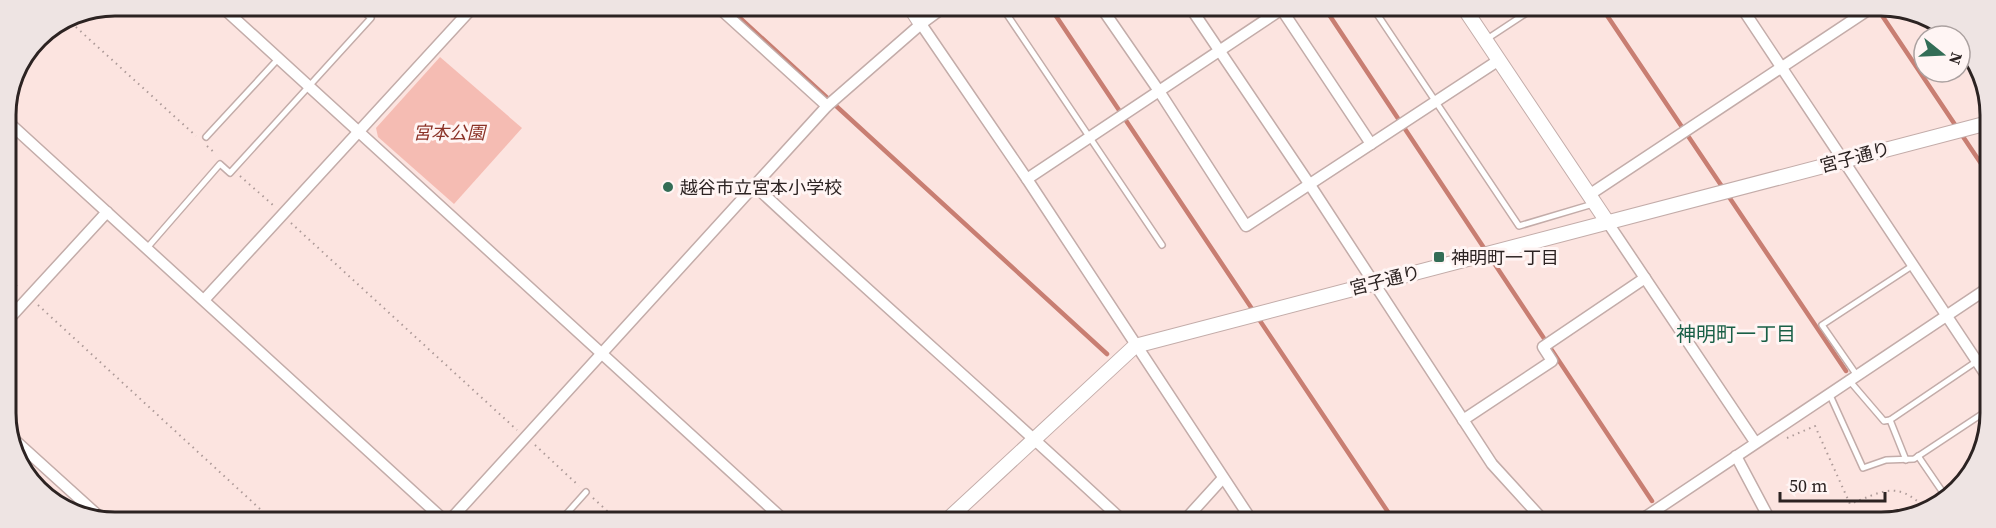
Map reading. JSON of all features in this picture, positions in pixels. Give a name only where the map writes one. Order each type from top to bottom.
[{"type":"street","points":[[232,16],[775,512]]},
{"type":"street","points":[[204,300],[465,16]]},
{"type":"street","points":[[728,16],[826,106]]},
{"type":"street","points":[[916,16],[1027,179],[1246,511]]},
{"type":"street","points":[[457,512],[826,106],[932,16]]},
{"type":"street","points":[[1107,16],[1159,91],[1246,226],[1499,60]]},
{"type":"street","points":[[1196,16],[1310,184],[1492,464],[1535,511]]},
{"type":"street","points":[[1027,179],[1270,16]]},
{"type":"street","points":[[1287,16],[1371,144]]},
{"type":"street","points":[[1470,16],[1755,442]]},
{"type":"street","points":[[1747,16],[1980,366]]},
{"type":"street","points":[[1592,199],[1781,67],[1859,16]]},
{"type":"street","name":"宮子通り","points":[[956,512],[1136,346],[1980,125]]},
{"type":"street","points":[[17,130],[435,512]]},
{"type":"street","points":[[755,186],[1113,511]]},
{"type":"street","points":[[16,311],[107,212]]},
{"type":"street","points":[[1463,420],[1552,361],[1543,347],[1646,278]]},
{"type":"street","points":[[1654,511],[1980,293]]},
{"type":"street","points":[[23,448],[90,508]]},
{"type":"street","points":[[1736,456],[1765,511]]},
{"type":"street","points":[[1193,511],[1223,478]]},
{"type":"lane","points":[[147,248],[220,164],[230,173],[233,170],[370,18],[368,16]]},
{"type":"lane","points":[[1008,16],[1162,245]]},
{"type":"lane","points":[[1378,16],[1519,226],[1592,199]]},
{"type":"lane","points":[[1486,40],[1522,16]]},
{"type":"lane","points":[[206,137],[278,58]]},
{"type":"lane","points":[[1912,266],[1822,325],[1852,377],[1884,421],[1890,420],[1977,361]]},
{"type":"lane","points":[[1829,393],[1863,468],[1886,460],[1906,460],[1918,456],[1980,415]]},
{"type":"lane","points":[[1890,420],[1906,460]]},
{"type":"lane","points":[[1918,456],[1941,490]]},
{"type":"lane","points":[[568,512],[586,492]]},
{"type":"path","points":[[74,26],[608,512]]},
{"type":"path","points":[[16,286],[263,512]]},
{"type":"path","points":[[1787,439],[1815,426],[1851,504],[1889,490],[1899,490],[1912,496],[1920,503]]},
{"type":"green space","name":"宮本公園","points":[[440,57],[522,128],[454,204],[378,137],[376,128]]},
{"type":"waterway","points":[[738,16],[1107,354]]},
{"type":"waterway","points":[[1056,16],[1387,511]]},
{"type":"waterway","points":[[1330,16],[1652,501]]},
{"type":"waterway","points":[[1607,16],[1846,371]]},
{"type":"waterway","points":[[1883,16],[1980,162]]},
{"type":"place","name":"越谷市立宮本小学校","points":[[668,187]]},
{"type":"place","name":"神明町一丁目","points":[[1439,257]]},
{"type":"district","name":"神明町一丁目","points":[[1736,334]]}]
